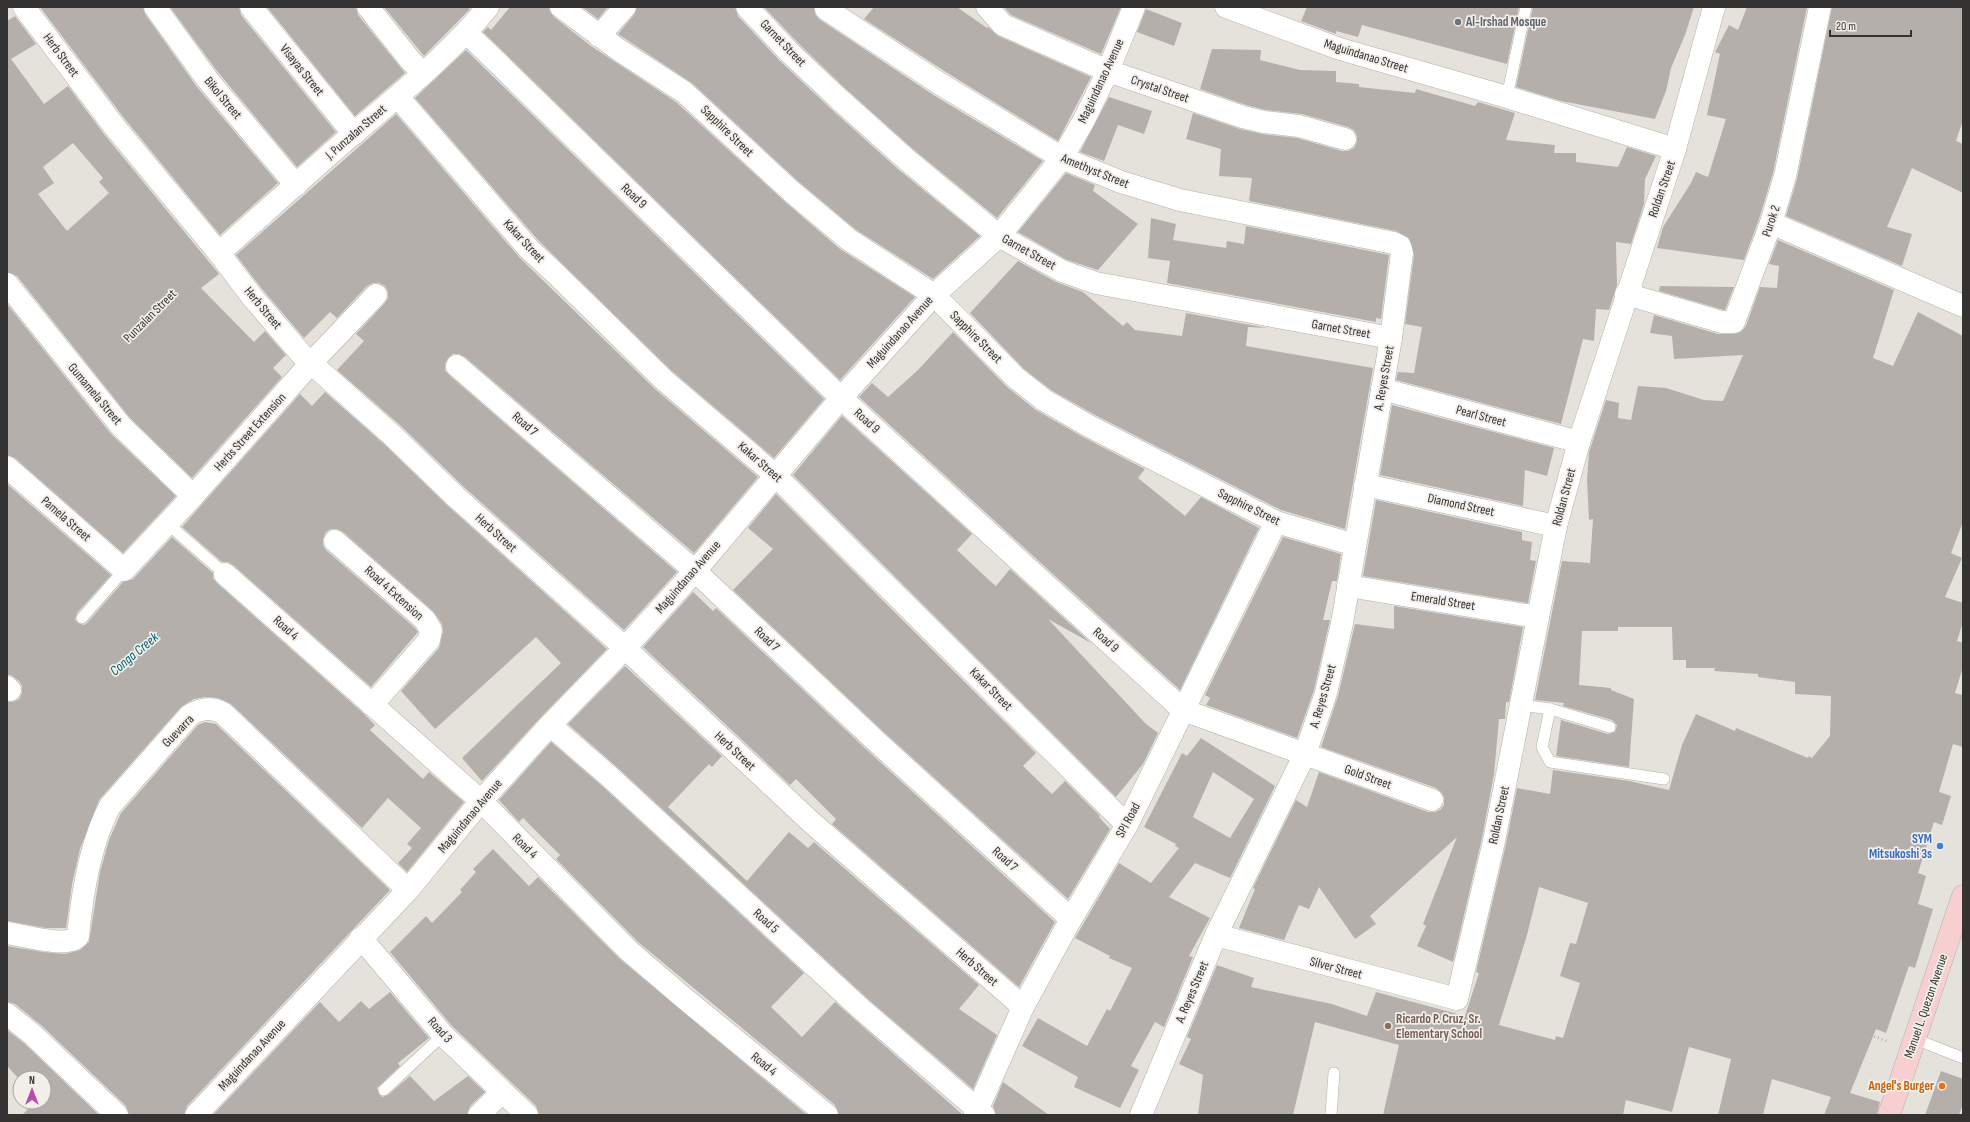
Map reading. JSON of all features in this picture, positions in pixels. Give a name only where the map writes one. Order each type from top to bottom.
[{"type":"main road","name":"Manuel L. Quezon Avenue","points":[[1889,1115],[1963,896]]},
{"type":"street","name":"Herb Street","points":[[24,7],[114,126],[221,254],[253,298],[302,355],[392,435],[456,497],[625,648],[811,822],[1023,1007]]},
{"type":"street","name":"Bikol Street","points":[[155,7],[207,79],[296,185]]},
{"type":"street","name":"Visayas Street","points":[[251,7],[354,134]]},
{"type":"street","points":[[368,7],[410,60],[423,73]]},
{"type":"street","name":"J. Punzalan Street","points":[[221,254],[296,185],[398,97],[467,33],[488,7]]},
{"type":"street","name":"Sapphire Street","points":[[561,7],[599,36],[684,92],[791,191],[848,239],[934,294],[1016,378],[1044,400],[1096,430],[1276,522],[1354,545]]},
{"type":"street","points":[[599,36],[625,7]]},
{"type":"street","name":"Garnet Street","points":[[747,7],[789,52],[906,159],[999,236],[1062,271],[1096,283],[1392,338]]},
{"type":"street","name":"Crystal Street","points":[[987,7],[1003,25],[1108,71],[1243,117],[1264,122],[1298,126],[1345,139]]},
{"type":"street","name":"Maguindanao Avenue","points":[[196,1115],[361,938],[408,890],[481,801],[550,725],[625,648],[695,571],[841,398],[934,294],[999,236],[1062,158],[1084,120],[1108,71],[1134,7]]},
{"type":"street","name":"Maguindanao Street","points":[[1226,7],[1340,49],[1507,97],[1675,149]]},
{"type":"street","name":"Roldan Street","points":[[1457,999],[1494,841],[1556,526],[1580,442],[1626,294],[1675,149],[1714,7]]},
{"type":"street","name":"Purok 2","points":[[1626,294],[1722,322],[1734,322],[1771,223],[1785,176],[1820,7]]},
{"type":"street","name":"Amethyst Street","points":[[826,9],[942,86],[1062,158],[1121,182],[1180,200],[1394,243],[1400,246]]},
{"type":"street","name":"Road 9","points":[[467,33],[841,398],[1183,710],[1305,754]]},
{"type":"street","name":"Kakar Street","points":[[398,97],[529,249],[664,380],[775,475],[1127,824]]},
{"type":"street","points":[[1771,223],[1963,306]]},
{"type":"street","name":"A. Reyes Street","points":[[1141,1115],[1216,935],[1305,754],[1326,693],[1342,624],[1354,545],[1392,338],[1402,253],[1400,246]]},
{"type":"street","name":"Gumamela Street","points":[[7,284],[121,426],[193,496]]},
{"type":"street","name":"Herbs Street Extension","points":[[124,570],[376,294]]},
{"type":"street","name":"Road 7","points":[[457,366],[695,571],[877,742],[1071,919]]},
{"type":"street","name":"Pearl Street","points":[[1382,390],[1580,442]]},
{"type":"street","name":"Pamela Street","points":[[7,467],[124,570]]},
{"type":"street","name":"Diamond Street","points":[[1365,485],[1556,526]]},
{"type":"street","name":"SPI Road","points":[[979,1113],[1023,1007],[1071,919],[1127,824],[1276,522]]},
{"type":"street","name":"Road 4 Extension","points":[[335,541],[425,620],[431,630],[429,640],[372,705]]},
{"type":"street","name":"Road 4","points":[[225,574],[481,801],[629,951],[827,1115]]},
{"type":"street","name":"Emerald Street","points":[[1348,586],[1538,617]]},
{"type":"street","name":"Guevarra","points":[[7,933],[54,941],[71,942],[75,940],[78,936],[94,841],[110,806],[190,715],[206,709],[214,709],[223,713],[408,890]]},
{"type":"street","name":"Road 5","points":[[550,725],[610,777],[860,1008],[979,1113]]},
{"type":"street","name":"Gold Street","points":[[1305,754],[1432,800]]},
{"type":"street","name":"Silver Street","points":[[1216,935],[1457,999]]},
{"type":"street","name":"Road 3","points":[[361,938],[444,1035],[526,1115]]},
{"type":"street","points":[[7,1014],[33,1035],[117,1115]]},
{"type":"street","points":[[479,1115],[502,1092]]},
{"type":"lane","points":[[1507,97],[1526,7]]},
{"type":"lane","points":[[167,523],[225,574]]},
{"type":"lane","points":[[82,618],[124,570]]},
{"type":"lane","points":[[1521,705],[1550,709],[1610,727]]},
{"type":"lane","points":[[1550,709],[1542,747],[1550,762],[1664,779]]},
{"type":"lane","points":[[384,1090],[444,1035]]},
{"type":"lane","points":[[1913,1044],[1963,1058]]},
{"type":"lane","points":[[1331,1115],[1334,1073]]},
{"type":"path","points":[[1486,215],[1641,251]]},
{"type":"path","name":"Punzalan Street","points":[[91,389],[221,254]]},
{"type":"path","points":[[1772,1001],[1913,1044]]},
{"type":"building","points":[[40,7],[143,7],[145,14],[197,87],[278,183],[220,235],[124,118]]},
{"type":"building","points":[[170,7],[239,7],[241,15],[336,132],[297,167],[217,71]]},
{"type":"building","points":[[267,7],[356,7],[358,15],[405,73],[355,116]]},
{"type":"building","points":[[384,7],[467,7],[470,9],[424,56]]},
{"type":"building","points":[[510,7],[549,7],[550,12],[554,17],[591,46],[676,102],[783,200],[840,249],[915,297],[840,380],[483,32],[488,27],[491,30]]},
{"type":"building","points":[[582,7],[608,7],[598,19]]},
{"type":"building","points":[[637,7],[735,7],[738,16],[780,61],[829,107],[898,169],[980,236],[933,279],[855,229],[799,182],[692,83],[618,34],[634,15]]},
{"type":"building","points":[[764,7],[814,7],[815,14],[819,19],[935,96],[1043,161],[997,218],[914,150],[846,89],[798,43]]},
{"type":"building","points":[[874,7],[957,7],[987,28],[988,27],[998,36],[1091,77],[1058,141],[949,74],[864,19]]},
{"type":"building","points":[[1004,7],[1121,7],[1101,54],[1011,15]]},
{"type":"building","points":[[1307,7],[1519,7],[1507,64],[1362,25],[1358,37],[1336,31],[1336,34],[1301,21]]},
{"type":"building","points":[[1533,7],[1694,7],[1685,35],[1671,68],[1666,91],[1655,119],[1561,101],[1516,87]]},
{"type":"building","points":[[1747,7],[1807,7],[1773,173],[1759,219],[1744,260],[1657,248],[1663,227],[1691,183],[1696,172],[1708,177],[1726,119],[1707,115],[1720,54],[1715,52],[1729,25],[1738,30]]},
{"type":"building","points":[[1832,7],[1963,7],[1963,120],[1956,141],[1963,144],[1963,193],[1912,168],[1887,227],[1912,234],[1902,266],[1786,216],[1797,179]]},
{"type":"building","points":[[1146,9],[1182,23],[1174,46],[1137,32]]},
{"type":"building","points":[[15,16],[36,44],[11,59],[44,104],[68,86],[104,134],[219,274],[201,288],[254,342],[265,331],[286,355],[273,368],[282,377],[192,478],[130,418],[17,276],[7,272],[7,21]],"holes":[[[73,143],[103,178],[99,182],[109,193],[67,231],[38,194],[54,183],[43,167]]]},
{"type":"building","points":[[1212,49],[1261,50],[1260,60],[1300,70],[1336,71],[1336,82],[1359,84],[1359,87],[1415,93],[1416,89],[1475,106],[1478,102],[1515,113],[1506,140],[1555,145],[1554,153],[1576,153],[1576,162],[1618,167],[1627,147],[1656,156],[1645,179],[1644,204],[1631,244],[1616,242],[1617,285],[1609,310],[1596,309],[1594,341],[1583,339],[1561,424],[1396,380],[1398,372],[1414,373],[1422,327],[1405,324],[1414,255],[1409,238],[1396,231],[1249,201],[1252,178],[1219,176],[1221,149],[1186,139],[1193,113],[1240,129],[1262,134],[1297,138],[1342,151],[1348,151],[1354,148],[1357,142],[1357,136],[1354,130],[1302,114],[1266,110],[1246,105],[1200,89]]},
{"type":"building","points":[[466,50],[824,399],[774,458],[672,371],[538,240],[415,98]]},
{"type":"building","points":[[1109,97],[1152,111],[1144,134],[1118,125],[1104,161],[1080,152]]},
{"type":"building","points":[[396,114],[520,258],[655,389],[758,477],[694,553],[465,357],[459,354],[453,354],[448,358],[445,364],[445,370],[449,375],[677,572],[624,630],[465,488],[401,426],[337,370],[364,341],[356,334],[385,303],[388,298],[388,292],[385,286],[379,283],[373,283],[367,286],[337,318],[330,312],[304,338],[262,289],[236,255]]},
{"type":"building","points":[[1066,173],[1095,185],[1093,191],[1138,224],[1098,270],[1067,260],[1018,232]]},
{"type":"building","points":[[1151,218],[1176,224],[1173,240],[1226,248],[1227,241],[1244,244],[1246,226],[1389,255],[1381,319],[1376,318],[1376,322],[1167,283],[1170,261],[1148,258]]},
{"type":"building","points":[[1778,240],[1894,290],[1873,358],[1893,366],[1918,312],[1963,336],[1963,522],[1951,553],[1962,558],[1945,597],[1963,603],[1963,622],[1957,641],[1963,643],[1963,667],[1955,693],[1963,695],[1963,747],[1953,744],[1939,792],[1951,796],[1942,825],[1934,822],[1918,873],[1926,876],[1918,904],[1933,909],[1915,968],[1909,966],[1886,1033],[1876,1029],[1850,1093],[1880,1102],[1877,1115],[1824,1115],[1831,1097],[1772,1079],[1763,1115],[1718,1115],[1731,1059],[1689,1047],[1672,1112],[1626,1100],[1623,1115],[1383,1115],[1399,1045],[1315,1022],[1293,1115],[1198,1115],[1203,1075],[1179,1064],[1191,1039],[1187,1037],[1217,965],[1254,978],[1251,987],[1332,1004],[1367,1016],[1376,992],[1465,1016],[1479,973],[1476,972],[1506,844],[1517,788],[1550,794],[1553,770],[1629,781],[1669,790],[1682,745],[1696,714],[1735,731],[1736,728],[1808,758],[1809,756],[1812,758],[1830,736],[1831,696],[1795,694],[1795,682],[1758,677],[1758,674],[1714,671],[1715,668],[1686,668],[1686,660],[1673,660],[1672,627],[1618,627],[1618,631],[1582,631],[1579,685],[1611,688],[1611,690],[1634,699],[1629,767],[1556,756],[1561,720],[1608,734],[1615,732],[1617,725],[1612,720],[1563,706],[1564,703],[1535,700],[1562,561],[1590,563],[1593,519],[1589,520],[1587,480],[1589,452],[1606,400],[1619,403],[1618,418],[1631,420],[1638,386],[1666,388],[1704,400],[1723,401],[1743,355],[1674,359],[1672,336],[1650,333],[1654,315],[1718,334],[1734,334],[1741,332],[1746,326],[1760,287],[1777,288],[1779,266],[1769,264]],"holes":[[[1539,887],[1588,903],[1576,944],[1570,943],[1560,976],[1580,983],[1563,1038],[1556,1036],[1555,1040],[1499,1025],[1527,935]]]},
{"type":"building","points":[[1018,261],[1056,282],[1083,292],[1123,326],[1127,322],[1135,330],[1182,336],[1186,313],[1267,328],[1248,327],[1246,346],[1373,368],[1345,529],[1281,510],[1095,415],[1051,390],[1024,369],[970,313]]},
{"type":"building","points":[[1660,286],[1734,287],[1724,310],[1659,291]]},
{"type":"building","points":[[7,304],[111,434],[176,496],[123,553],[15,458],[7,455]]},
{"type":"building","points":[[953,332],[1007,387],[1036,410],[1083,437],[1145,469],[1138,478],[1185,516],[1201,497],[1259,528],[1180,690],[859,397],[872,383],[888,397],[918,370]]},
{"type":"building","points":[[325,392],[384,444],[448,506],[607,649],[482,781],[462,758],[561,663],[536,637],[435,729],[401,691],[439,648],[443,632],[442,624],[433,611],[343,532],[337,529],[331,529],[326,532],[323,539],[323,545],[326,550],[418,632],[371,687],[233,565],[228,562],[222,562],[182,527],[300,394],[312,406]]},
{"type":"building","points":[[1392,405],[1554,448],[1547,476],[1525,470],[1523,506],[1380,475]]},
{"type":"building","points":[[842,416],[972,534],[957,550],[991,582],[996,586],[1010,569],[1091,643],[1048,619],[1146,724],[1158,733],[1143,764],[1116,797],[793,475]]},
{"type":"building","points":[[7,484],[111,575],[77,613],[75,620],[78,623],[84,625],[87,623],[123,582],[133,579],[172,537],[213,573],[213,578],[217,583],[362,712],[375,725],[370,730],[423,779],[429,772],[464,802],[407,872],[398,863],[412,848],[407,844],[421,828],[388,798],[362,828],[231,704],[218,698],[205,697],[194,699],[181,707],[99,800],[80,849],[72,884],[66,928],[46,928],[7,921],[7,702],[13,702],[19,699],[22,693],[22,686],[19,681],[11,675],[7,675]]},
{"type":"building","points":[[776,494],[1036,753],[1023,766],[1052,794],[1065,781],[1100,816],[1099,817],[1110,829],[1068,899],[885,733],[733,590],[773,549],[748,528]]},
{"type":"building","points":[[1376,500],[1522,532],[1522,540],[1532,542],[1530,560],[1536,561],[1528,603],[1363,576]]},
{"type":"building","points":[[1283,537],[1341,554],[1337,581],[1332,581],[1323,620],[1330,620],[1314,690],[1297,738],[1206,705],[1210,698],[1205,695]]},
{"type":"building","points":[[693,592],[713,611],[716,608],[868,751],[1055,922],[1019,987],[832,824],[836,819],[796,779],[790,785],[643,647]]},
{"type":"building","points":[[1394,606],[1523,627],[1509,702],[1506,702],[1505,719],[1499,719],[1494,774],[1482,838],[1453,962],[1417,946],[1426,926],[1423,924],[1457,837],[1370,916],[1376,924],[1355,939],[1319,887],[1309,909],[1299,905],[1284,940],[1239,928],[1255,889],[1253,888],[1296,800],[1307,807],[1319,772],[1428,812],[1440,810],[1444,805],[1444,797],[1436,788],[1321,747],[1338,696],[1355,624],[1394,629]]},
{"type":"building","points":[[625,666],[722,756],[712,767],[709,764],[668,807],[747,881],[789,832],[808,848],[814,842],[979,985],[959,1009],[997,1035],[973,1089],[868,999],[618,768],[568,724]]},
{"type":"building","points":[[205,722],[216,724],[390,890],[187,1106],[184,1115],[129,1115],[126,1106],[42,1026],[15,1004],[7,1002],[7,946],[65,954],[80,950],[89,942],[100,872],[109,840],[121,813],[198,725]]},
{"type":"building","points":[[1201,738],[1275,786],[1230,878],[1195,863],[1169,897],[1210,918],[1189,956],[1193,957],[1164,1027],[1155,1022],[1131,1066],[1139,1070],[1120,1108],[1074,1087],[1078,1077],[1022,1046],[1038,1018],[1087,1046],[1107,1009],[1110,1011],[1132,968],[1109,958],[1110,956],[1075,938],[1119,863],[1151,883],[1179,848],[1175,846],[1176,844],[1144,827],[1182,753],[1187,756]],"holes":[[[1213,772],[1254,799],[1230,838],[1193,817]]]},
{"type":"building","points":[[551,742],[602,786],[804,973],[771,1007],[802,1037],[835,1002],[963,1115],[839,1115],[835,1105],[638,942],[556,859],[560,855],[523,818],[519,822],[499,800]]},
{"type":"building","points":[[493,849],[529,886],[538,877],[621,960],[807,1115],[539,1115],[536,1106],[452,1026],[390,952],[426,916],[432,923],[462,892],[460,890],[476,872],[473,869]]},
{"type":"building","points":[[390,992],[429,1038],[398,1063],[400,1066],[377,1088],[379,1094],[382,1097],[388,1095],[410,1076],[434,1101],[468,1076],[485,1092],[470,1106],[467,1115],[213,1115],[320,1002],[339,1022],[361,1001],[369,1009]]},
{"type":"building","points":[[7,1030],[25,1044],[99,1115],[22,1115],[27,1110],[52,1110],[52,1070],[12,1070],[12,1071],[7,1066]]},
{"type":"building","points":[[1941,1071],[1963,1079],[1963,1104],[1959,1115],[1925,1115]]},
{"type":"building","points":[[1003,1082],[1049,1115],[996,1115],[993,1106]]},
{"type":"place","name":"Al-Irshad Mosque","points":[[1458,22]]},
{"type":"place","name":"SYM Mitsukoshi 3s","points":[[1940,846]]},
{"type":"place","name":"Ricardo P. Cruz, Sr. Elementary School","points":[[1388,1026]]},
{"type":"place","name":"Angel's Burger","points":[[1942,1086]]},
{"type":"water label","name":"Conga Creek","points":[[134,654]]}]
